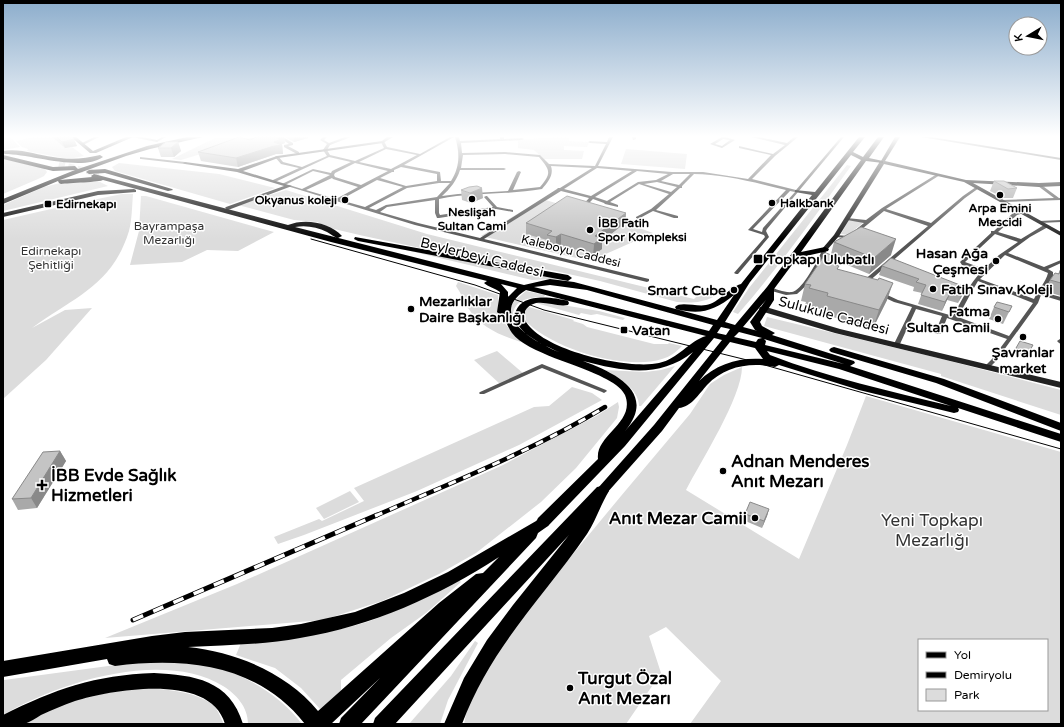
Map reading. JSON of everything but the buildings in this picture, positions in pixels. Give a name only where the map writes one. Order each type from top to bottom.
[{"type":"highway","points":[[382,724],[602,491]]},
{"type":"highway","points":[[453,724],[464,695],[490,650],[508,624],[590,518],[602,491]]},
{"type":"highway","points":[[348,724],[543,522]]},
{"type":"highway","points":[[34,665],[64,658],[152,644],[185,640],[272,635],[301,631],[356,619],[410,598],[453,577],[543,522]]},
{"type":"highway","points":[[3,669],[151,654],[202,656],[250,670],[263,677],[291,697],[304,709],[316,724],[460,595],[501,565]]},
{"type":"highway","points":[[5,724],[54,700],[76,692],[124,683],[158,680],[186,684],[212,694],[225,704],[234,724]]},
{"type":"main road","points":[[34,184],[50,175],[52,171]]},
{"type":"main road","points":[[3,197],[67,171]]},
{"type":"main road","points":[[3,202],[76,171]]},
{"type":"main road","points":[[44,180],[96,171],[100,180],[194,206],[211,208]]},
{"type":"main road","points":[[26,192],[58,182],[97,175],[100,171]]},
{"type":"main road","points":[[543,522],[651,408],[712,334],[744,286],[835,171]]},
{"type":"main road","points":[[847,184],[844,179],[848,171]]},
{"type":"main road","points":[[602,491],[645,443],[674,408],[712,357],[770,289],[857,171]]},
{"type":"main road","name":"Beylerbeyi Caddesi","points":[[97,175],[228,208],[375,250],[789,347],[858,366]]},
{"type":"main road","name":"Beylerbeyi Caddesi","points":[[97,175],[211,208],[341,237],[677,324]]},
{"type":"main road","points":[[3,215],[98,193],[140,191]]},
{"type":"main road","points":[[798,191],[816,194]]},
{"type":"main road","points":[[341,237],[552,274],[689,308],[701,308],[716,305],[728,294],[744,286]]},
{"type":"main road","points":[[794,256],[825,249]]},
{"type":"main road","points":[[375,250],[401,259],[498,286],[504,292],[502,311],[512,329],[546,350],[612,377],[621,384],[632,401],[631,412],[623,426],[607,445],[603,453],[602,461]]},
{"type":"main road","points":[[520,335],[510,321],[507,313],[507,307],[512,298],[522,289],[535,284],[551,282],[596,290],[785,342],[858,366],[1061,438]]},
{"type":"main road","points":[[770,289],[770,300],[755,322],[758,328],[785,338],[940,381],[1061,426]]},
{"type":"main road","points":[[640,315],[541,300],[523,306],[520,312],[520,319],[527,329],[557,348],[586,359],[611,365],[645,368],[666,365],[681,358],[698,342],[712,334]]},
{"type":"main road","points":[[677,324],[705,334],[779,355],[860,383],[876,386],[894,382],[897,379],[896,374],[872,361]]},
{"type":"main road","points":[[677,324],[843,366],[1061,432]]},
{"type":"main road","points":[[785,338],[765,338],[761,341],[759,347],[767,357],[795,368],[867,389],[937,405],[1061,442]]},
{"type":"main road","points":[[674,408],[692,397],[706,380],[731,365],[754,361],[795,368]]},
{"type":"street","name":"Kaleboyu Caddesi","points":[[238,171],[430,227],[647,280]]},
{"type":"street","points":[[274,181],[296,171]]},
{"type":"street","points":[[228,208],[286,185],[311,171]]},
{"type":"street","points":[[317,171],[331,174],[334,178],[362,187]]},
{"type":"street","points":[[302,190],[332,176],[333,172],[335,171]]},
{"type":"street","points":[[337,200],[392,171]]},
{"type":"street","points":[[425,171],[439,174],[439,182]]},
{"type":"street","points":[[439,217],[437,212],[437,199],[445,192],[459,171]]},
{"type":"street","points":[[541,188],[548,180],[550,171]]},
{"type":"street","points":[[481,239],[588,171]]},
{"type":"street","points":[[582,208],[592,197],[635,171],[693,173],[749,180],[798,191]]},
{"type":"street","points":[[749,180],[758,171]]},
{"type":"street","points":[[736,273],[765,240],[767,236],[765,229],[815,171]]},
{"type":"street","points":[[770,289],[790,293],[799,291],[823,257],[825,249],[836,236],[876,171]]},
{"type":"street","points":[[920,171],[966,181],[1039,185],[1061,184]]},
{"type":"street","points":[[510,192],[519,172]]},
{"type":"street","points":[[657,181],[672,173]]},
{"type":"street","points":[[638,218],[653,210],[671,193],[681,187],[693,173]]},
{"type":"street","points":[[836,236],[848,237],[883,209],[938,175]]},
{"type":"street","points":[[377,179],[406,187]]},
{"type":"street","points":[[606,203],[639,183],[657,181],[681,187]]},
{"type":"street","points":[[966,181],[1061,234]]},
{"type":"street","points":[[365,209],[406,187],[439,182],[452,182]]},
{"type":"street","points":[[639,183],[671,193]]},
{"type":"street","points":[[1039,185],[1060,200]]},
{"type":"street","points":[[376,212],[386,206],[458,195],[510,192],[541,188],[554,192]]},
{"type":"street","points":[[864,286],[931,225],[977,188]]},
{"type":"street","points":[[559,189],[592,197],[617,206]]},
{"type":"street","points":[[766,234],[750,230],[789,189]]},
{"type":"street","points":[[486,197],[496,208]]},
{"type":"street","points":[[1002,201],[1060,200]]},
{"type":"street","points":[[430,227],[439,217],[483,209],[496,208],[511,211]]},
{"type":"street","points":[[883,209],[931,225]]},
{"type":"street","points":[[653,210],[676,217]]},
{"type":"street","points":[[986,271],[962,262],[993,232],[1015,214],[1022,212]]},
{"type":"street","points":[[847,219],[868,222]]},
{"type":"street","points":[[1039,222],[1061,221]]},
{"type":"street","points":[[955,318],[967,294],[977,279],[1021,241],[1046,226]]},
{"type":"street","points":[[993,232],[1021,241]]},
{"type":"street","points":[[988,366],[1036,302],[1039,293],[1050,277],[1051,272],[1006,254]]},
{"type":"street","points":[[1044,269],[1061,261]]},
{"type":"street","points":[[888,263],[895,266]]},
{"type":"street","points":[[818,264],[824,267]]},
{"type":"street","points":[[977,279],[1036,302]]},
{"type":"street","points":[[960,291],[967,294]]},
{"type":"street","points":[[878,292],[896,301],[955,318],[1010,338]]},
{"type":"street","points":[[1039,293],[1061,299]]},
{"type":"street","points":[[897,344],[915,306]]},
{"type":"street","name":"Sulukule Caddesi","points":[[763,309],[838,331],[988,366],[1061,385]]},
{"type":"street","points":[[938,333],[945,316]]},
{"type":"street","points":[[482,393],[542,366],[604,391]]},
{"type":"green space","points":[[3,171],[47,172],[44,176],[38,179],[3,194]]},
{"type":"green space","points":[[115,171],[191,171],[219,174],[275,188],[230,204]]},
{"type":"green space","points":[[842,171],[847,171],[782,260],[753,296],[738,314],[733,312],[749,288]]},
{"type":"green space","points":[[84,180],[100,182],[108,186],[3,211],[3,205],[44,187]]},
{"type":"green space","points":[[286,190],[427,234],[694,299],[699,294],[708,294],[713,297],[696,302],[677,302],[600,281],[555,271],[425,249],[334,229],[317,222],[294,220],[238,205]]},
{"type":"green space","name":"Edirnekapı Şehitliği","points":[[122,194],[133,194],[131,222],[122,250],[113,265],[102,278],[90,288],[32,328],[65,310],[92,308],[46,360],[3,399],[3,220]]},
{"type":"green space","name":"Bayrampaşa Mezarlığı","points":[[141,196],[146,196],[274,232],[238,251],[207,250],[182,262],[130,265],[139,231]]},
{"type":"green space","points":[[542,199],[631,225],[653,233],[590,261],[481,236]]},
{"type":"green space","points":[[849,220],[864,222],[848,235],[841,234]]},
{"type":"green space","points":[[406,250],[569,280],[532,280]]},
{"type":"green space","points":[[458,282],[498,295],[498,304],[502,319],[511,331],[531,345],[504,336],[480,322],[468,308],[456,286]]},
{"type":"green space","points":[[526,291],[545,295],[544,297],[527,299],[518,303],[513,312],[513,318],[511,318],[510,309],[512,305],[516,299]]},
{"type":"green space","points":[[544,302],[599,311],[625,318],[623,320],[597,314],[591,315],[581,313],[579,315],[536,303]]},
{"type":"green space","points":[[529,307],[574,320],[573,321],[587,327],[654,344],[669,343],[682,346],[668,357],[646,362],[628,362],[588,354],[550,339],[535,329],[523,318],[525,309]]},
{"type":"green space","points":[[767,317],[942,359],[1061,390],[1061,415],[941,376],[941,374],[764,326]]},
{"type":"green space","points":[[497,351],[524,374],[500,384],[474,360]]},
{"type":"green space","points":[[675,366],[641,406],[639,406],[636,394],[627,384],[605,370],[645,372]]},
{"type":"green space","name":"Yeni Topkapı Mezarlığı","points":[[742,367],[740,380],[735,395],[720,429],[686,490],[799,559],[866,396],[1061,452],[1061,724],[690,724],[721,681],[666,627],[649,636],[661,673],[626,724],[464,724],[467,709],[486,671],[520,618],[690,414],[710,384],[724,375]]},
{"type":"green space","points":[[572,387],[592,393],[602,400],[519,445],[417,491],[278,544],[274,537],[319,519],[322,521],[364,501],[354,488],[534,407],[549,406]]},
{"type":"green space","points":[[618,402],[619,407],[617,418],[576,468],[541,502],[476,553],[439,574],[382,601],[323,620],[105,638],[237,584],[503,465],[598,415]]},
{"type":"green space","points":[[350,491],[359,502],[324,519],[316,508]]},
{"type":"green space","points":[[458,579],[461,582],[426,613],[391,638],[341,680],[341,693],[320,709],[301,688],[275,668],[236,655],[241,643],[320,633],[379,618],[402,608]]},
{"type":"green space","points":[[475,641],[478,643],[448,700],[440,724],[409,724],[451,676]]},
{"type":"green space","points":[[153,660],[205,664],[237,675],[262,688],[284,704],[302,724],[248,724],[244,707],[237,697],[228,689],[199,675],[171,670],[142,670],[112,674],[81,682],[53,691],[3,715],[4,680]]},
{"type":"green space","points":[[138,688],[177,691],[196,696],[215,707],[224,724],[19,724],[76,698]]},
{"type":"tunnel","points":[[87,171],[99,174]]},
{"type":"tram line","points":[[311,239],[475,285],[544,310],[747,360],[1061,449]]},
{"type":"railway","points":[[375,516],[521,452],[605,407]]},
{"type":"railway","points":[[133,620],[377,515]]},
{"type":"place","name":"Arpa Emini Mescidi","points":[[1000,195]]},
{"type":"place","name":"Neslişah Sultan Cami","points":[[472,199]]},
{"type":"place","name":"Okyanus koleji","points":[[345,200]]},
{"type":"place","name":"Halkbank","points":[[772,203]]},
{"type":"place","name":"Edirnekapı","points":[[48,204]]},
{"type":"place","name":"İBB Fatih Spor Kompleksi","points":[[590,230]]},
{"type":"place","name":"Topkapı Ulubatlı","points":[[758,259]]},
{"type":"place","name":"Hasan Ağa Çeşmesi","points":[[996,261]]},
{"type":"place","name":"Fatih Sınav Koleji","points":[[933,289]]},
{"type":"place","name":"Smart Cube","points":[[734,290]]},
{"type":"place","name":"Mezarlıklar Daire Başkanlığı","points":[[411,309]]},
{"type":"place","name":"Fatma Sultan Camii","points":[[998,319]]},
{"type":"place","name":"Vatan","points":[[624,330]]},
{"type":"place","name":"Şavranlar market","points":[[1023,337]]},
{"type":"place","name":"Adnan Menderes Anıt Mezarı","points":[[723,471]]},
{"type":"place","name":"İBB Evde Sağlık Hizmetleri","points":[[42,485]]},
{"type":"place","name":"Anıt Mezar Camii","points":[[755,518]]},
{"type":"place","name":"Turgut Özal Anıt Mezarı","points":[[570,688]]}]
